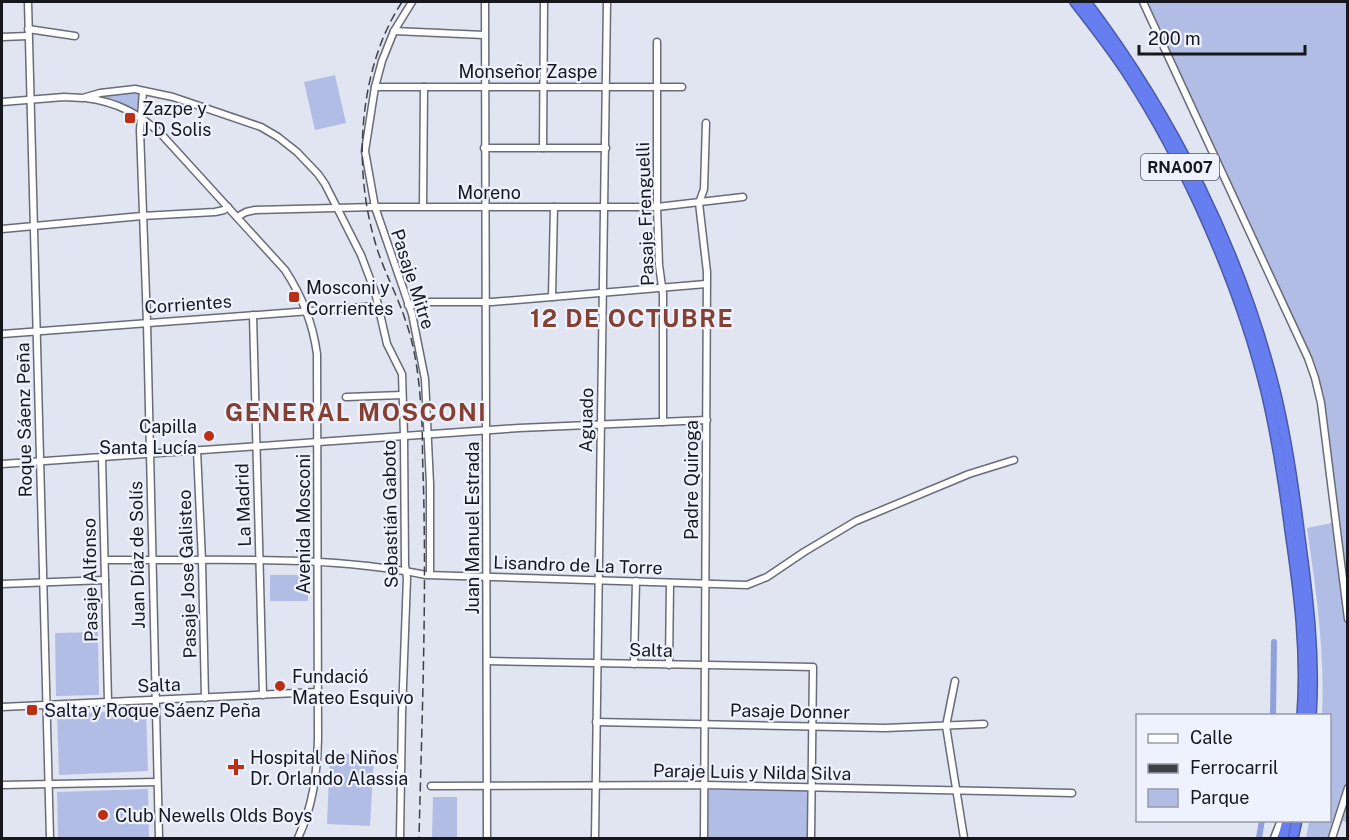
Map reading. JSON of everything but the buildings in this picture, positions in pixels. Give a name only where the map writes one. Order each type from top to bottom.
[{"type":"highway","name":"RNA007","points":[[1075,2],[1127,73],[1177,161],[1226,268],[1258,347]]},
{"type":"highway","name":"RNA007","points":[[1086,2],[1135,69],[1179,146],[1234,266],[1284,433],[1304,564],[1312,645],[1311,714]]},
{"type":"highway","name":"RNA007","points":[[1265,373],[1299,597],[1303,657],[1302,714]]},
{"type":"highway","points":[[1283,838],[1287,822]]},
{"type":"highway","points":[[1293,838],[1297,822]]},
{"type":"street","name":"Roque Sáenz Peña","points":[[28,2],[50,838]]},
{"type":"street","name":"Pasaje Mitre","points":[[412,2],[394,31],[375,87],[365,150],[375,207],[408,305],[425,379],[429,434],[430,574]]},
{"type":"street","name":"Juan Manuel Estrada","points":[[485,2],[487,838]]},
{"type":"street","points":[[543,148],[544,2]]},
{"type":"street","name":"Aguado","points":[[595,838],[608,86],[607,2]]},
{"type":"street","points":[[1143,2],[1308,358],[1315,378],[1321,403],[1347,619]]},
{"type":"street","points":[[394,31],[484,35]]},
{"type":"street","points":[[2,37],[28,33],[75,36]]},
{"type":"street","name":"Pasaje Frenguelli","points":[[657,42],[657,207],[663,422]]},
{"type":"street","name":"Monseñor Zaspe","points":[[375,87],[682,87]]},
{"type":"street","points":[[423,206],[424,87]]},
{"type":"street","name":"Sebastián Gaboto","points":[[83,98],[126,89],[144,91],[173,97],[228,114],[278,136],[297,152],[325,184],[361,255],[375,292],[387,344],[400,367],[402,395],[406,571],[400,838]]},
{"type":"street","name":"Juan Díaz de Solís","points":[[144,91],[140,129],[147,322],[159,838]]},
{"type":"street","points":[[2,102],[83,98]]},
{"type":"street","name":"Avenida Mosconi","points":[[83,98],[115,104],[142,117],[162,135],[285,270],[306,311],[315,339],[318,442],[316,778],[308,816],[298,838]]},
{"type":"street","name":"Padre Quiroga","points":[[704,838],[706,284],[705,250],[699,203],[704,189],[706,123]]},
{"type":"street","points":[[484,148],[606,148]]},
{"type":"street","name":"Moreno","points":[[237,217],[255,210],[375,207],[657,207],[743,197]]},
{"type":"street","points":[[2,229],[142,216],[215,212],[228,207]]},
{"type":"street","points":[[552,297],[554,207]]},
{"type":"street","points":[[408,305],[428,302],[552,297],[706,284]]},
{"type":"street","name":"Corrientes","points":[[2,334],[377,306]]},
{"type":"street","name":"La Madrid","points":[[253,315],[262,695]]},
{"type":"street","points":[[346,398],[402,395]]},
{"type":"street","points":[[2,464],[487,430],[707,420]]},
{"type":"street","name":"Pasaje Jose Galisteo","points":[[197,450],[205,698]]},
{"type":"street","name":"Pasaje Alfonso","points":[[102,458],[108,701]]},
{"type":"street","name":"Lisandro de La Torre","points":[[106,560],[318,562],[430,574],[747,585],[762,581],[804,552],[856,521],[969,474],[1014,460]]},
{"type":"street","points":[[2,584],[105,580]]},
{"type":"street","points":[[634,664],[636,581]]},
{"type":"street","points":[[669,665],[670,583]]},
{"type":"street","name":"Salta","points":[[487,662],[813,667],[813,725]]},
{"type":"street","points":[[955,681],[946,726],[964,838]]},
{"type":"street","name":"Salta","points":[[2,706],[318,692]]},
{"type":"street","name":"Pasaje Donner","points":[[596,722],[885,728],[984,724]]},
{"type":"street","points":[[811,838],[813,725]]},
{"type":"street","points":[[2,785],[157,783]]},
{"type":"street","name":"Paraje Luis y Nilda Silva","points":[[431,786],[705,785],[1072,793]]},
{"type":"street","points":[[1332,838],[1347,788]]},
{"type":"street","points":[[1274,838],[1280,822]]},
{"type":"green space","points":[[1144,2],[1347,2],[1348,823],[1343,821],[1336,838],[1306,838],[1309,822],[1331,822],[1331,714],[1322,714],[1321,644],[1307,528],[1337,522],[1322,403],[1310,360]]},
{"type":"green space","points":[[335,75],[346,123],[315,130],[304,82]]},
{"type":"green space","points":[[125,92],[139,94],[137,110],[101,97]]},
{"type":"green space","points":[[270,575],[308,575],[308,601],[270,601]]},
{"type":"green space","points":[[98,632],[99,695],[56,696],[55,633]]},
{"type":"green space","points":[[146,710],[148,771],[59,775],[57,714]]},
{"type":"green space","points":[[330,753],[374,755],[370,826],[327,824]]},
{"type":"green space","name":"Club Newells Olds Boys","points":[[148,789],[149,838],[58,838],[57,792]]},
{"type":"green space","points":[[708,790],[807,790],[807,838],[708,838]]},
{"type":"green space","points":[[433,797],[457,797],[457,838],[432,838]]},
{"type":"waterway","points":[[1273,714],[1274,642]]},
{"type":"waterway","points":[[1259,838],[1262,822]]},
{"type":"railway","points":[[402,2],[377,56],[369,86],[362,148],[367,210],[381,259],[408,329],[416,362],[420,397],[424,655],[419,838]]},
{"type":"place","name":"Zazpe y J D Solis","points":[[130,118]]},
{"type":"place","name":"Mosconi y Corrientes","points":[[294,297]]},
{"type":"place","name":"Capilla Santa Lucía","points":[[209,436]]},
{"type":"place","name":"Fundació Mateo Esquivo","points":[[280,686]]},
{"type":"place","name":"Salta y Roque Sáenz Peña","points":[[32,710]]},
{"type":"place","name":"Hospital de Niños Dr. Orlando Alassia","points":[[236,767]]},
{"type":"place","name":"Club Newells Olds Boys","points":[[103,815]]},
{"type":"district","name":"12 DE OCTUBRE","points":[[632,318]]},
{"type":"district","name":"GENERAL MOSCONI","points":[[356,412]]}]
